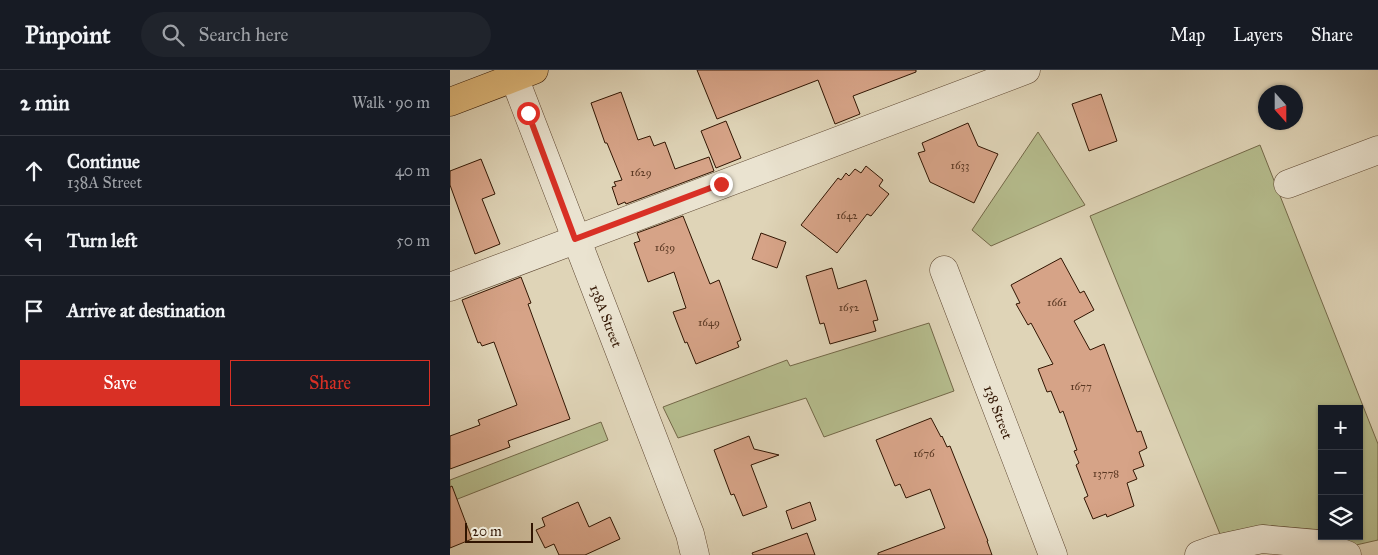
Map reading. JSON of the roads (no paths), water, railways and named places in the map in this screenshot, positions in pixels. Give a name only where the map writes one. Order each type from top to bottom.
[{"type":"main road","points":[[450,102],[524,74]]},
{"type":"street","points":[[450,287],[1026,70]]},
{"type":"street","name":"138A Street","points":[[524,74],[575,239],[690,534],[695,555]]},
{"type":"street","points":[[1288,184],[1378,150]]},
{"type":"street","name":"138 Street","points":[[944,270],[1053,555]]},
{"type":"street","points":[[1199,555],[1216,548],[1262,539],[1317,544],[1347,555]]}]
